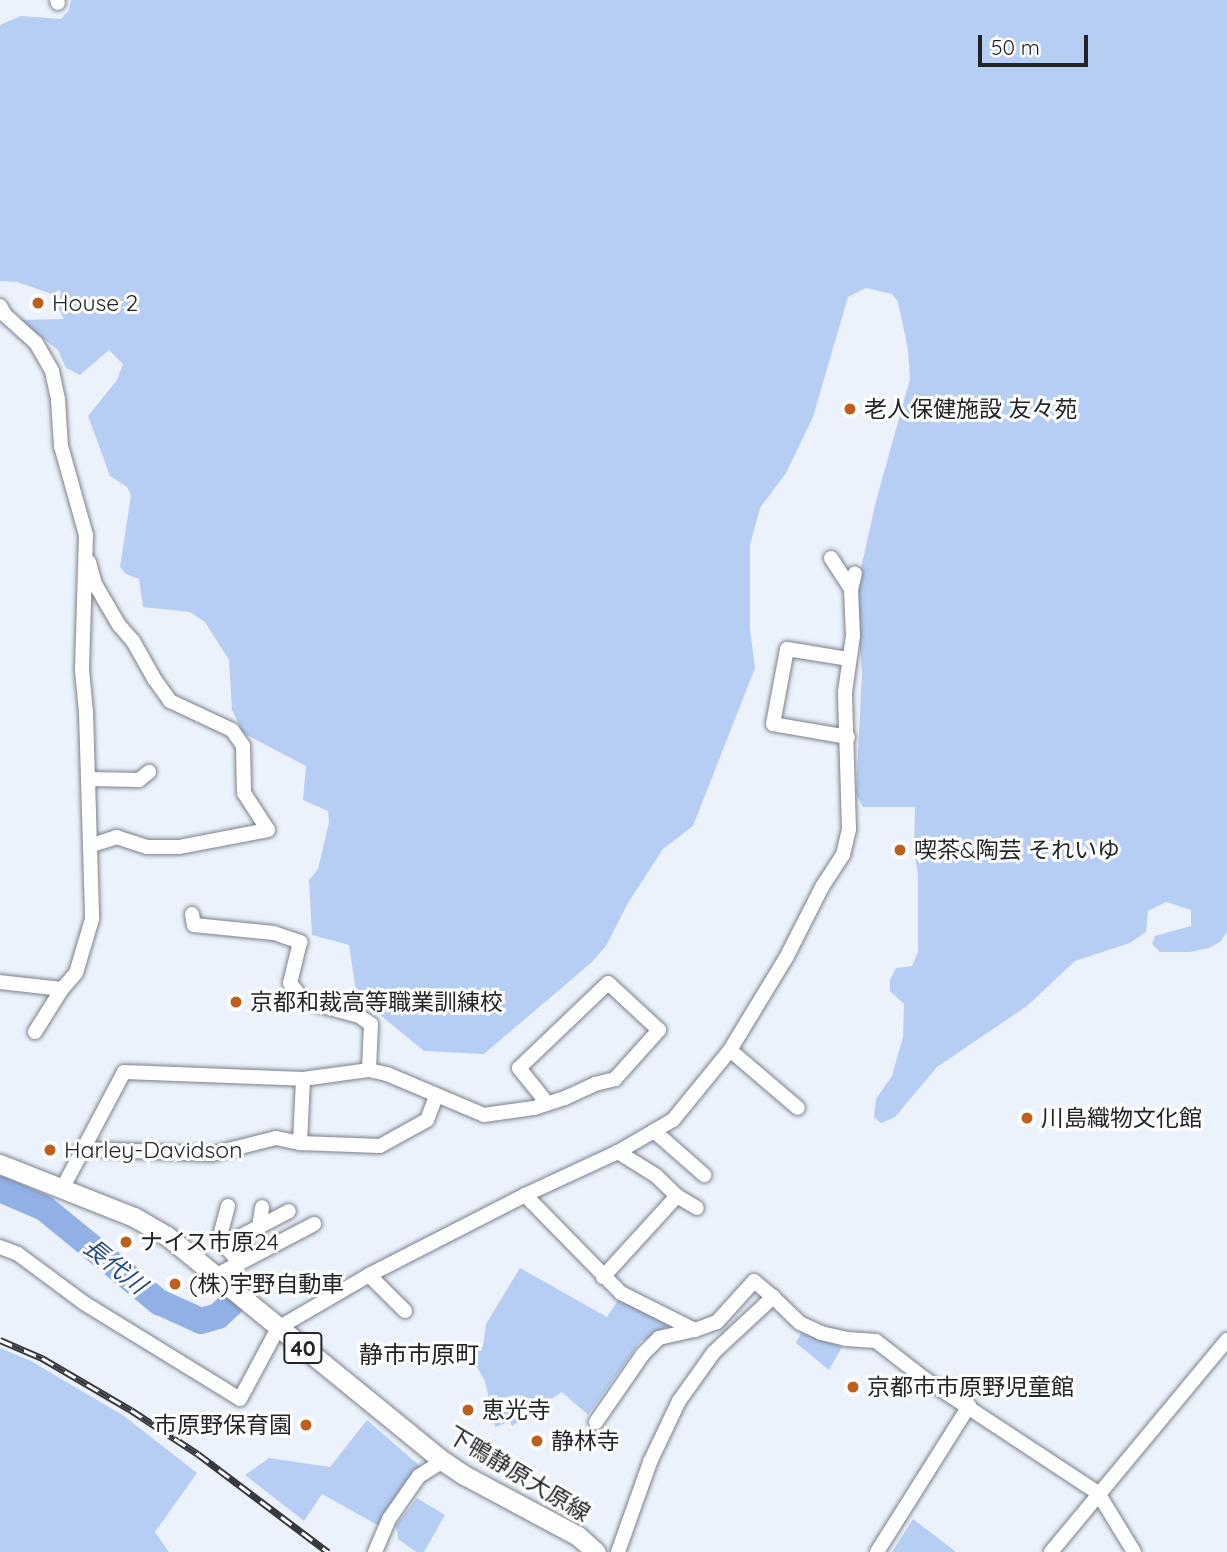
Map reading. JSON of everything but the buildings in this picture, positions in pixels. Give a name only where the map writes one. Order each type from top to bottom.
[{"type":"main road","name":"下鴨静原大原線","points":[[0,1164],[134,1217],[167,1236],[443,1461],[578,1536],[596,1552]]},
{"type":"street","points":[[2,312],[36,344],[52,371],[58,400],[61,446],[86,535],[82,670],[92,919],[76,973],[62,989],[35,1032]]},
{"type":"street","points":[[85,550],[95,584],[170,701],[232,730],[243,746],[244,793],[268,830],[179,847],[147,847],[117,837],[90,846]]},
{"type":"street","points":[[831,558],[851,589]]},
{"type":"street","points":[[0,1247],[18,1254],[84,1303],[240,1399],[278,1328],[369,1275],[525,1195],[618,1152],[673,1120],[730,1050],[786,958],[822,887],[843,855],[849,830],[849,737],[845,692],[853,636],[851,589],[855,573]]},
{"type":"street","points":[[849,659],[787,649],[774,724],[849,737]]},
{"type":"street","points":[[88,779],[139,780],[149,772]]},
{"type":"street","points":[[192,914],[194,925],[274,933],[300,942],[290,984],[304,1001],[359,1016],[371,1024],[369,1070]]},
{"type":"street","points":[[0,982],[62,989]]},
{"type":"street","points":[[62,1189],[124,1072],[303,1079],[369,1070],[387,1074],[484,1115],[547,1103],[615,1079],[659,1030],[608,983],[519,1068],[547,1103]]},
{"type":"street","points":[[730,1050],[798,1108]]},
{"type":"street","points":[[300,1143],[303,1079]]},
{"type":"street","points":[[81,1149],[212,1154],[276,1138],[300,1143],[380,1146],[427,1120],[436,1096]]},
{"type":"street","points":[[654,1131],[704,1175]]},
{"type":"street","points":[[618,1152],[655,1175],[677,1196],[697,1208]]},
{"type":"street","points":[[525,1195],[621,1293],[695,1330]]},
{"type":"street","points":[[603,1277],[677,1196]]},
{"type":"street","points":[[228,1206],[219,1239],[240,1263]]},
{"type":"street","points":[[259,1227],[262,1207]]},
{"type":"street","points":[[224,1245],[289,1211]]},
{"type":"street","points":[[215,1276],[314,1224]]},
{"type":"street","points":[[369,1275],[405,1311]]},
{"type":"street","points":[[596,1422],[643,1354],[659,1338],[717,1322],[754,1281],[800,1323],[821,1333],[846,1339],[876,1341],[925,1379],[1098,1493],[1134,1552]]},
{"type":"street","points":[[618,1552],[650,1462],[679,1401],[714,1352],[773,1297]]},
{"type":"street","points":[[1051,1552],[1098,1493],[1224,1349]]},
{"type":"street","points":[[877,1552],[969,1406]]},
{"type":"street","points":[[375,1552],[389,1519],[419,1476],[443,1461]]},
{"type":"shaded area","points":[[71,0],[1227,0],[1227,932],[1220,942],[1209,948],[1190,952],[1160,952],[1152,944],[1155,936],[1191,926],[1191,910],[1166,902],[1148,911],[1146,932],[1130,943],[1075,961],[1027,1006],[937,1067],[895,1117],[881,1123],[874,1117],[876,1099],[892,1076],[903,1037],[904,1004],[890,991],[890,980],[896,968],[912,966],[918,952],[918,876],[914,847],[915,807],[863,807],[856,794],[862,672],[855,595],[876,501],[910,379],[908,349],[898,302],[892,294],[866,288],[848,297],[813,417],[786,473],[760,508],[750,545],[750,629],[755,668],[693,826],[663,849],[628,903],[606,946],[592,962],[484,1054],[424,1051],[374,1010],[358,1005],[349,945],[312,935],[309,880],[318,869],[329,822],[328,811],[303,800],[306,766],[243,733],[232,710],[229,660],[205,622],[190,612],[143,607],[139,579],[126,574],[120,567],[131,495],[127,487],[110,476],[88,416],[117,380],[123,364],[109,350],[80,375],[66,368],[58,350],[20,320],[64,319],[58,307],[61,292],[59,290],[52,294],[17,282],[0,281],[0,25],[21,16],[61,19],[69,10]]},
{"type":"shaded area","points":[[520,1268],[607,1317],[620,1297],[672,1324],[640,1342],[588,1415],[562,1392],[512,1426],[510,1422],[495,1427],[485,1381],[470,1355],[483,1346],[486,1324]]},
{"type":"shaded area","points":[[801,1333],[842,1347],[829,1370],[796,1343]]},
{"type":"shaded area","points":[[0,1348],[31,1361],[124,1416],[197,1473],[155,1532],[169,1552],[0,1552]]},
{"type":"shaded area","points":[[367,1420],[421,1467],[381,1527],[322,1494],[304,1521],[245,1475],[269,1458],[330,1467]]},
{"type":"shaded area","points":[[417,1498],[445,1515],[424,1552],[416,1552],[398,1539],[396,1525]]},
{"type":"shaded area","points":[[913,1519],[956,1552],[892,1552]]},
{"type":"waterway","name":"長代川","points":[[0,1189],[44,1208],[159,1302],[201,1321],[218,1316],[231,1304]]},
{"type":"railway","points":[[0,1340],[42,1358],[131,1410],[198,1454],[328,1552]]},
{"type":"place","name":"House 2","points":[[38,303]]},
{"type":"place","name":"老人保健施設 友々苑","points":[[850,409]]},
{"type":"place","name":"喫茶&陶芸 それいゆ","points":[[900,850]]},
{"type":"place","name":"京都和裁高等職業訓練校","points":[[236,1002]]},
{"type":"place","name":"川島織物文化館","points":[[1027,1118]]},
{"type":"place","name":"Harley-Davidson","points":[[50,1150]]},
{"type":"place","name":"ナイス市原24","points":[[126,1242]]},
{"type":"place","name":"(株)宇野自動車","points":[[175,1284]]},
{"type":"place","name":"京都市市原野児童館","points":[[853,1387]]},
{"type":"place","name":"恵光寺","points":[[468,1410]]},
{"type":"place","name":"市原野保育園","points":[[306,1425]]},
{"type":"place","name":"静林寺","points":[[537,1441]]},
{"type":"district","name":"静市市原町","points":[[419,1355]]}]
